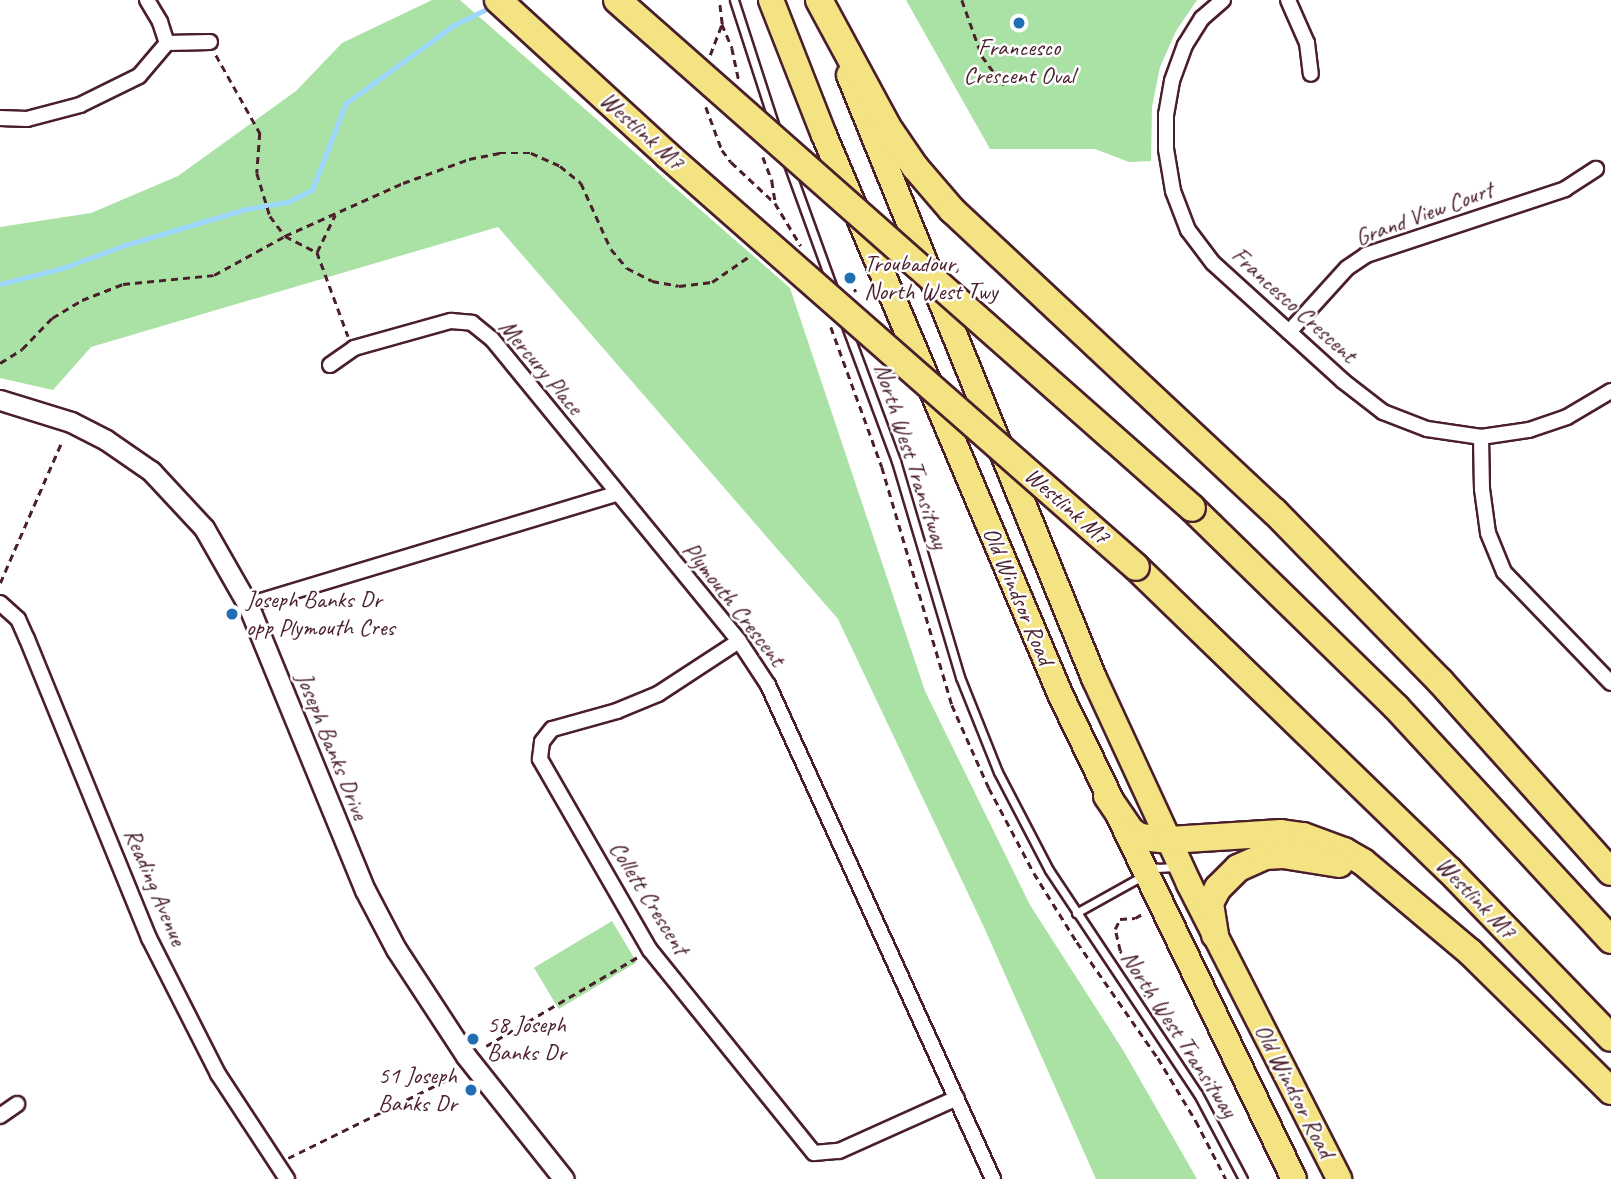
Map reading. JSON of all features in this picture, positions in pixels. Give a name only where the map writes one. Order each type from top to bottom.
[{"type":"highway","name":"Westlink M7","points":[[498,0],[667,155],[1136,566],[1448,870],[1611,1038]]},
{"type":"highway","points":[[617,0],[1192,508],[1396,707],[1611,940]]},
{"type":"highway","name":"Old Windsor Road","points":[[771,0],[824,135],[1061,696],[1294,1179]]},
{"type":"highway","points":[[819,0],[887,126],[915,167],[952,211],[993,252],[1133,377],[1283,521],[1440,681],[1611,872]]},
{"type":"highway","name":"Old Windsor Road","points":[[819,0],[1023,509],[1094,678],[1215,935],[1339,1179]]},
{"type":"highway","points":[[1107,796],[1131,831],[1140,837],[1170,840],[1260,832],[1292,835],[1324,842],[1363,862],[1471,952],[1611,1091]]},
{"type":"highway","points":[[1215,935],[1210,903],[1218,888],[1238,868],[1265,856],[1301,855],[1335,862],[1365,876],[1471,952]]},
{"type":"street","points":[[147,0],[160,22],[167,43]]},
{"type":"street","name":"Francesco Crescent","points":[[1223,0],[1202,18],[1185,45],[1172,81],[1166,114],[1166,149],[1173,191],[1188,230],[1213,264],[1383,412],[1427,429],[1481,437],[1529,430],[1567,418],[1611,391]]},
{"type":"street","points":[[1288,0],[1307,43],[1311,74]]},
{"type":"street","points":[[0,118],[27,119],[80,105],[139,76],[167,43],[211,42]]},
{"type":"street","name":"Grand View Court","points":[[1289,332],[1347,268],[1366,255],[1565,189],[1596,169]]},
{"type":"street","name":"Mercury Place","points":[[330,365],[354,348],[451,321],[472,323],[492,339],[617,494]]},
{"type":"street","name":"Joseph Banks Drive","points":[[0,400],[71,422],[106,440],[151,471],[204,528],[248,605],[382,923],[454,1039],[564,1179]]},
{"type":"street","points":[[1481,437],[1482,489],[1488,533],[1504,572],[1611,683]]},
{"type":"street","points":[[248,605],[617,494]]},
{"type":"street","name":"Plymouth Crescent","points":[[617,494],[739,641],[768,685],[993,1179]]},
{"type":"street","name":"Reading Avenue","points":[[0,604],[18,619],[27,639],[149,938],[218,1074],[287,1179]]},
{"type":"street","name":"Collett Crescent","points":[[739,641],[658,694],[617,711],[552,729],[542,742],[540,759],[650,950],[814,1153],[839,1151],[957,1098]]},
{"type":"street","points":[[0,1116],[17,1104]]},
{"type":"lane","name":"North West Transitway","points":[[734,0],[794,181],[896,461],[941,621],[977,724],[1025,827],[1076,913],[1191,1083],[1243,1179]]},
{"type":"lane","points":[[1076,913],[1157,868],[1183,869]]},
{"type":"path","points":[[962,0],[982,56],[1002,85],[1012,82],[1014,78]]},
{"type":"path","points":[[211,42],[220,65],[260,133],[257,173],[270,216],[285,236],[317,252],[354,348]]},
{"type":"path","points":[[0,363],[22,349],[52,318],[82,300],[123,284],[214,275],[285,236],[336,214],[469,159],[499,153],[531,153],[560,166],[581,184],[611,249],[627,268],[652,281],[679,286],[712,282],[756,251]]},
{"type":"path","points":[[317,252],[336,214]]},
{"type":"path","points":[[785,227],[790,224]]},
{"type":"path","points":[[0,583],[62,442]]},
{"type":"path","points":[[1135,918],[1120,919],[1115,929],[1116,938],[1121,951],[1149,992]]},
{"type":"path","points":[[486,1046],[650,950]]},
{"type":"path","points":[[276,1164],[455,1076]]},
{"type":"green space","points":[[432,0],[460,0],[790,288],[925,691],[1030,905],[1123,1050],[1197,1179],[1096,1179],[983,925],[838,619],[498,227],[91,347],[53,390],[0,378],[0,227],[91,213],[178,176],[296,91],[342,43]]},
{"type":"green space","points":[[906,0],[1197,0],[1176,31],[1160,67],[1152,107],[1151,161],[1129,162],[1095,149],[990,149]]},
{"type":"green space","points":[[612,921],[637,962],[559,1009],[534,968]]},
{"type":"waterway","points":[[0,284],[63,268],[122,246],[246,209],[288,202],[312,190],[346,103],[454,25],[491,7]]},
{"type":"place","name":"Francesco Crescent Oval","points":[[1019,23]]},
{"type":"place","name":"Troubadour, North West Twy","points":[[850,278]]},
{"type":"place","name":"Joseph Banks Dr opp Plymouth Cres","points":[[232,614]]},
{"type":"place","name":"58 Joseph Banks Dr","points":[[473,1039]]},
{"type":"place","name":"51 Joseph Banks Dr","points":[[471,1090]]}]
